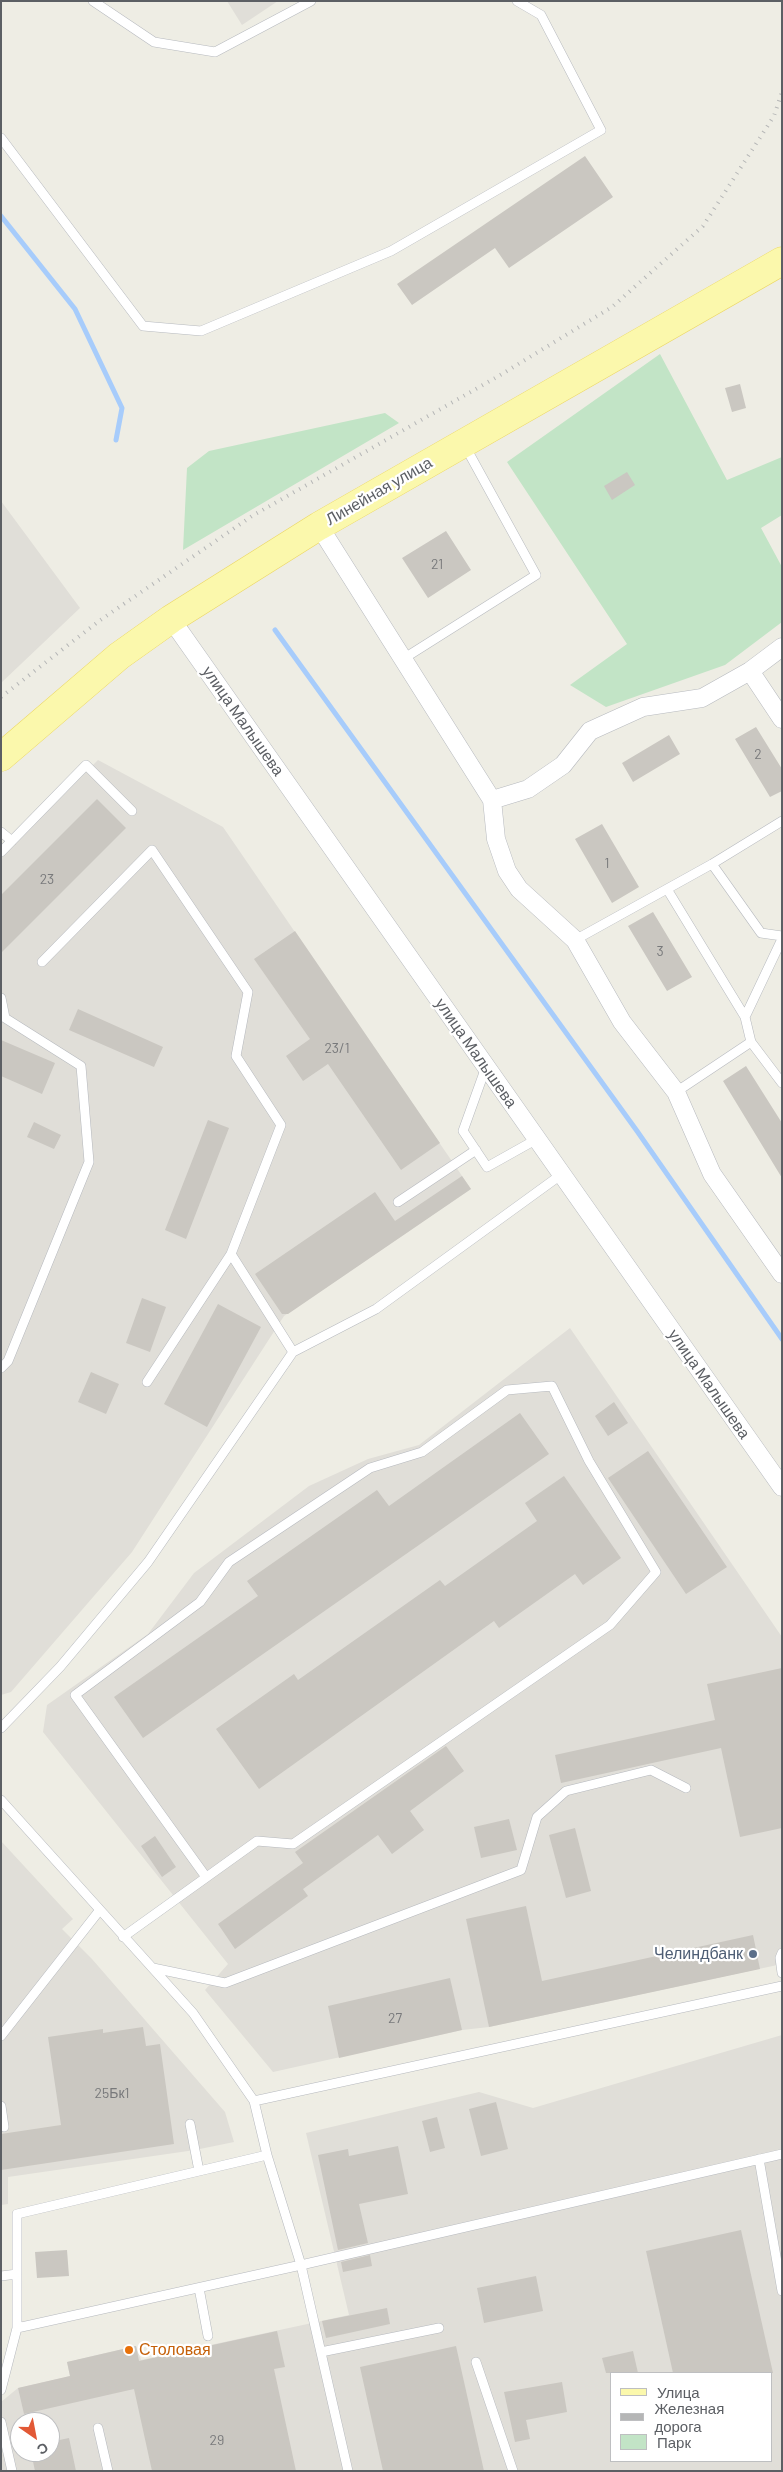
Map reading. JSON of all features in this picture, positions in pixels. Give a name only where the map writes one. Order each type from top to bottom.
[{"type":"main road","name":"Линейная улица","points":[[1,757],[119,656],[171,619],[319,526],[782,261]]},
{"type":"street","points":[[319,526],[492,800],[496,839],[507,871],[518,889],[575,940],[622,1022],[676,1092],[712,1174],[782,1274]]},
{"type":"street","name":"улица Малышева","points":[[171,619],[782,1487]]},
{"type":"street","points":[[492,800],[528,789],[563,765],[590,731],[643,707],[702,698],[750,670],[782,647]]},
{"type":"street","points":[[750,670],[782,719]]},
{"type":"lane","points":[[93,1],[154,42],[215,52],[310,1]]},
{"type":"lane","points":[[1,138],[143,326],[201,331],[391,251],[601,130],[542,15],[517,1]]},
{"type":"lane","points":[[403,658],[536,575],[463,443]]},
{"type":"lane","points":[[1,852],[86,765],[132,811]]},
{"type":"lane","points":[[575,940],[712,864],[782,821]]},
{"type":"lane","points":[[1,832],[12,841]]},
{"type":"lane","points":[[42,962],[152,850],[248,992],[236,1056],[282,1125],[230,1254],[148,1382]]},
{"type":"lane","points":[[712,864],[762,934],[782,937],[745,1017]]},
{"type":"lane","points":[[667,889],[745,1017],[751,1042],[782,1083]]},
{"type":"lane","points":[[1,998],[5,1018],[81,1066],[89,1162],[8,1360],[1,1368]]},
{"type":"lane","points":[[676,1092],[751,1042]]},
{"type":"lane","points":[[486,1067],[463,1131],[487,1167],[537,1140]]},
{"type":"lane","points":[[398,1202],[476,1150]]},
{"type":"lane","points":[[1,1728],[60,1667],[148,1562],[293,1352],[376,1310],[562,1174]]},
{"type":"lane","points":[[230,1254],[293,1352]]},
{"type":"lane","points":[[124,1937],[206,1878],[257,1841],[293,1844],[610,1625],[656,1572],[589,1462],[552,1386],[507,1390],[422,1452],[370,1468],[229,1562],[200,1602],[75,1695],[206,1878]]},
{"type":"lane","points":[[152,1968],[225,1983],[521,1870],[537,1817],[566,1791],[651,1770],[686,1788]]},
{"type":"lane","points":[[1,1800],[99,1911],[193,2012],[254,2102],[267,2155],[301,2265],[348,2471]]},
{"type":"lane","points":[[1,2036],[99,1911]]},
{"type":"lane","points":[[782,1952],[780,1958],[782,1972]]},
{"type":"lane","points":[[254,2102],[782,1986]]},
{"type":"lane","points":[[1,2106],[4,2127]]},
{"type":"lane","points":[[190,2124],[199,2171]]},
{"type":"lane","points":[[17,2328],[200,2288],[782,2154]]},
{"type":"lane","points":[[1,2390],[17,2328],[17,2214],[267,2155]]},
{"type":"lane","points":[[759,2159],[782,2290]]},
{"type":"lane","points":[[1,2276],[17,2274]]},
{"type":"lane","points":[[200,2288],[208,2336]]},
{"type":"lane","points":[[321,2352],[439,2328]]},
{"type":"lane","points":[[476,2362],[513,2471]]},
{"type":"lane","points":[[1,2422],[12,2471]]},
{"type":"lane","points":[[98,2428],[108,2471]]},
{"type":"shaded area","points":[[227,1],[278,1],[242,25]]},
{"type":"shaded area","points":[[1,501],[80,608],[1,683]]},
{"type":"shaded area","points":[[98,760],[223,827],[471,1189],[284,1316],[132,1552],[11,1692],[1,1695],[1,857]]},
{"type":"shaded area","points":[[570,1328],[782,1637],[782,1964],[489,2027],[462,2030],[273,2072],[205,1990],[228,1964],[43,1732],[47,1705],[148,1634],[194,1573],[309,1486],[368,1459],[419,1445]]},
{"type":"shaded area","points":[[1,1841],[73,1919],[62,1929],[92,1959],[225,2112],[234,2142],[195,2150],[8,2177],[8,2204],[1,2205]]},
{"type":"shaded area","points":[[782,2035],[782,2471],[1,2471],[1,2402],[18,2388],[70,2376],[67,2362],[136,2346],[141,2360],[349,2315],[306,2133],[479,2092],[533,2108]]},
{"type":"green space","points":[[660,354],[727,480],[782,457],[782,515],[761,528],[782,567],[782,622],[725,665],[606,707],[570,685],[627,644],[507,462]]},
{"type":"green space","points":[[385,413],[399,423],[183,550],[187,468],[209,451]]},
{"type":"building","points":[[585,156],[613,197],[509,268],[495,248],[412,305],[397,284]]},
{"type":"building","points":[[740,384],[746,408],[732,412],[725,388]]},
{"type":"building","points":[[627,472],[635,485],[612,500],[604,486]]},
{"type":"building","points":[[446,531],[471,570],[428,598],[402,558]]},
{"type":"building","points":[[756,727],[782,769],[782,791],[770,797],[735,739]]},
{"type":"building","points":[[669,735],[680,754],[633,782],[622,763]]},
{"type":"building","points":[[97,799],[126,828],[1,953],[1,895]]},
{"type":"building","points":[[602,824],[639,887],[612,903],[575,839]]},
{"type":"building","points":[[653,912],[692,977],[667,991],[628,926]]},
{"type":"building","points":[[295,931],[440,1143],[401,1170],[328,1064],[303,1081],[286,1056],[310,1039],[254,959]]},
{"type":"building","points":[[78,1009],[163,1047],[154,1067],[69,1030]]},
{"type":"building","points":[[1,1040],[55,1063],[42,1094],[1,1076]]},
{"type":"building","points":[[746,1066],[782,1123],[782,1178],[723,1081]]},
{"type":"building","points":[[208,1120],[229,1128],[186,1239],[165,1230]]},
{"type":"building","points":[[34,1122],[61,1135],[54,1149],[27,1137]]},
{"type":"building","points":[[462,1176],[471,1189],[288,1314],[282,1314],[255,1274],[375,1192],[395,1221]]},
{"type":"building","points":[[142,1298],[166,1307],[150,1352],[126,1343]]},
{"type":"building","points":[[218,1304],[261,1327],[207,1427],[164,1404]]},
{"type":"building","points":[[91,1372],[119,1384],[106,1414],[78,1402]]},
{"type":"building","points":[[614,1402],[628,1423],[608,1436],[595,1416]]},
{"type":"building","points":[[520,1413],[549,1454],[143,1738],[114,1697],[258,1596],[247,1581],[377,1490],[389,1506]]},
{"type":"building","points":[[648,1451],[727,1567],[686,1594],[608,1478]]},
{"type":"building","points":[[564,1476],[621,1558],[583,1585],[575,1574],[499,1628],[494,1621],[259,1789],[216,1729],[294,1674],[298,1680],[440,1580],[445,1586],[537,1521],[525,1503]]},
{"type":"building","points":[[782,1668],[782,1828],[740,1837],[721,1748],[561,1783],[555,1755],[715,1720],[707,1684]]},
{"type":"building","points":[[446,1746],[464,1771],[410,1811],[424,1830],[392,1854],[378,1835],[303,1889],[308,1896],[235,1949],[218,1924],[303,1863],[295,1852]]},
{"type":"building","points":[[509,1819],[517,1850],[481,1858],[474,1827]]},
{"type":"building","points":[[575,1828],[591,1891],[566,1898],[549,1835]]},
{"type":"building","points":[[155,1836],[176,1867],[162,1877],[141,1846]]},
{"type":"building","points":[[526,1906],[542,1981],[753,1935],[760,1969],[489,2027],[466,1919]]},
{"type":"building","points":[[450,1978],[462,2030],[339,2058],[328,2006]]},
{"type":"building","points":[[143,2027],[146,2046],[160,2044],[174,2144],[1,2170],[1,2134],[61,2125],[48,2037],[103,2029],[103,2033]]},
{"type":"building","points":[[496,2102],[508,2149],[481,2156],[469,2109]]},
{"type":"building","points":[[437,2117],[445,2148],[430,2152],[422,2121]]},
{"type":"building","points":[[398,2146],[408,2194],[359,2204],[368,2243],[338,2250],[318,2155],[348,2149],[349,2156]]},
{"type":"building","points":[[741,2230],[773,2372],[673,2372],[646,2251]]},
{"type":"building","points":[[67,2250],[69,2276],[37,2278],[35,2252]]},
{"type":"building","points":[[370,2255],[372,2266],[343,2272],[341,2262]]},
{"type":"building","points":[[536,2276],[543,2311],[484,2323],[477,2288]]},
{"type":"building","points":[[387,2308],[390,2324],[326,2338],[322,2321]]},
{"type":"building","points":[[277,2331],[285,2367],[274,2369],[296,2471],[152,2471],[134,2389],[33,2412],[24,2412],[18,2388],[70,2376],[67,2362],[136,2346],[139,2361]]},
{"type":"building","points":[[456,2346],[484,2471],[383,2471],[360,2367]]},
{"type":"building","points":[[633,2351],[638,2372],[606,2373],[602,2358]]},
{"type":"building","points":[[562,2382],[567,2412],[526,2420],[530,2439],[515,2442],[504,2392]]},
{"type":"building","points":[[69,2438],[76,2471],[35,2471],[33,2462],[60,2462],[60,2440]]},
{"type":"waterway","points":[[1,216],[75,309],[122,408],[116,440]]},
{"type":"waterway","points":[[275,630],[637,1131],[782,1339]]},
{"type":"railway","points":[[1,697],[99,621],[252,516],[497,377],[612,307],[703,226],[774,116],[782,92]]},
{"type":"place","name":"Челиндбанк","points":[[753,1954]]},
{"type":"place","name":"Столовая","points":[[129,2350]]}]
